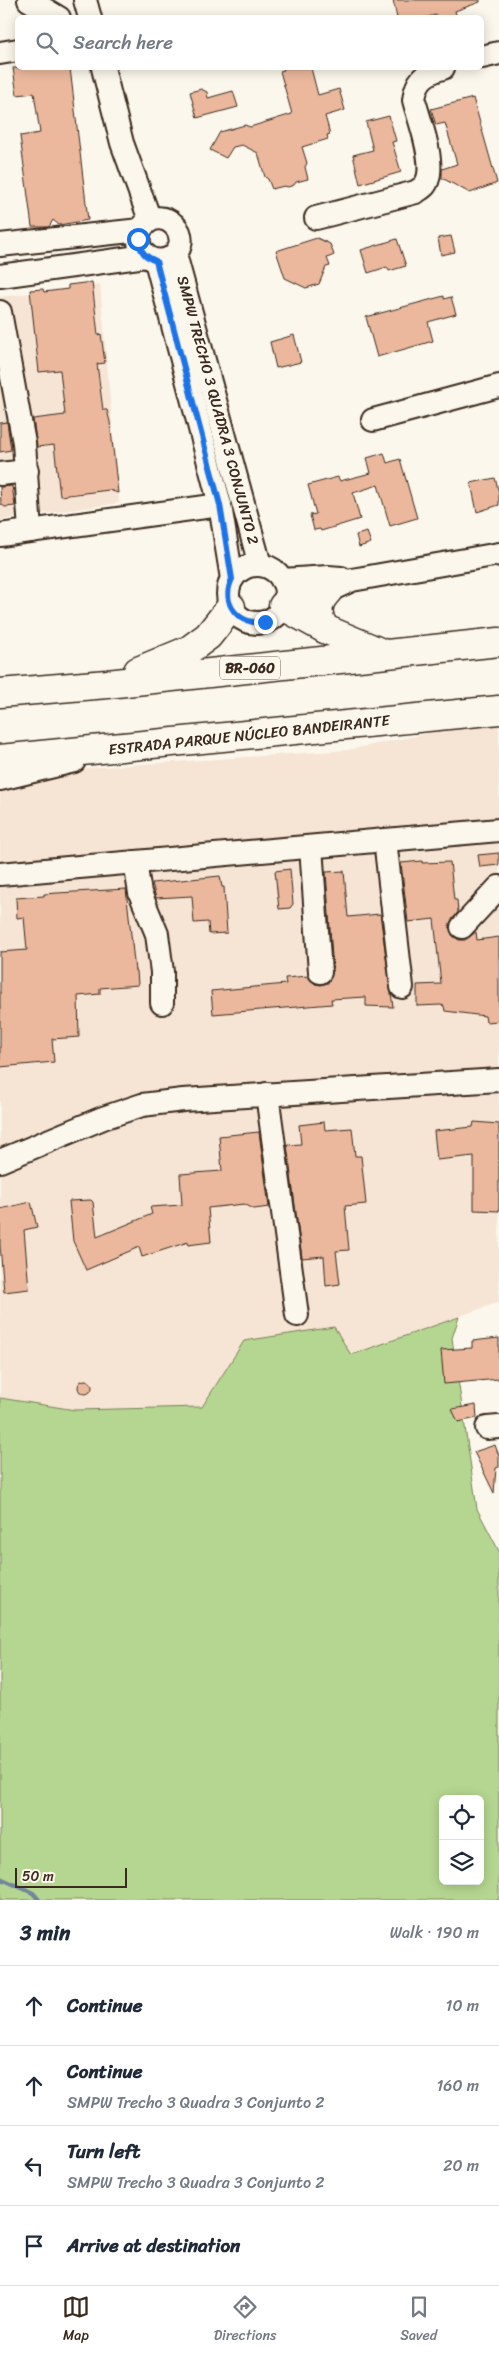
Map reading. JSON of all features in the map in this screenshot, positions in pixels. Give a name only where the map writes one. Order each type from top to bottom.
[{"type":"highway","points":[[325,629],[320,622],[318,609],[320,602],[340,585]]},
{"type":"highway","points":[[284,594],[325,629],[383,654]]},
{"type":"highway","points":[[107,684],[189,650],[208,636],[231,607]]},
{"type":"highway","name":"BR-060","points":[[0,693],[107,684],[499,642]]},
{"type":"highway","name":"ESTRADA PARQUE NÚCLEO BANDEIRANTE","points":[[0,759],[499,710]]},
{"type":"street","points":[[29,0],[54,15]]},
{"type":"street","points":[[85,0],[89,15]]},
{"type":"street","points":[[0,53],[15,50]]},
{"type":"street","points":[[484,57],[499,53]]},
{"type":"street","points":[[104,70],[145,225],[138,239],[140,248],[159,257]]},
{"type":"street","points":[[316,218],[416,192],[425,185],[429,174],[430,161],[414,100],[415,90],[418,82],[425,74],[437,70]]},
{"type":"street","points":[[167,219],[174,224],[181,238],[180,247],[159,257],[11,275],[9,244],[145,225],[167,219]]},
{"type":"street","name":"SMPW TRECHO 3 QUADRA 3 CONJUNTO 2","points":[[159,257],[220,505],[232,579],[228,593],[231,607]]},
{"type":"street","name":"SMPW TRECHO 3 QUADRA 3 CONJUNTO 2","points":[[159,257],[260,565]]},
{"type":"street","points":[[0,312],[24,443],[30,531]]},
{"type":"street","points":[[373,420],[499,386]]},
{"type":"street","points":[[0,474],[27,471]]},
{"type":"street","points":[[0,535],[220,505]]},
{"type":"street","points":[[231,607],[242,619],[257,623],[273,618],[284,594],[499,554]]},
{"type":"street","name":"SMPW TRECHO 3 QUADRA 3 CONJUNTO 2","points":[[232,579],[244,568],[260,565],[276,572],[284,594]]},
{"type":"street","points":[[0,779],[134,746]]},
{"type":"street","points":[[0,874],[499,830]]},
{"type":"street","points":[[385,840],[402,987]]},
{"type":"street","points":[[311,847],[320,972]]},
{"type":"street","points":[[135,862],[140,893],[157,934],[162,972],[162,1003]]},
{"type":"street","points":[[462,928],[499,887]]},
{"type":"street","points":[[0,1161],[103,1118],[142,1106],[183,1100],[499,1080]]},
{"type":"street","points":[[267,1094],[297,1315]]},
{"type":"shaded area","points":[[100,284],[119,503],[0,520],[0,297]]},
{"type":"shaded area","points":[[499,725],[499,1302],[351,1355],[244,1341],[202,1407],[75,1410],[0,1398],[0,774],[348,750],[448,729]]},
{"type":"green space","points":[[459,1317],[452,1338],[477,1509],[499,1551],[499,1900],[0,1900],[0,1398],[75,1410],[202,1407],[244,1341],[334,1327],[351,1355]]},
{"type":"building","points":[[393,0],[480,0],[480,2],[455,11],[456,15],[396,15]]},
{"type":"building","points":[[13,68],[15,70],[70,70],[88,220],[59,225],[53,220],[49,227],[32,227],[20,136],[40,133],[34,93],[17,95]]},
{"type":"building","points":[[312,70],[318,95],[339,89],[345,110],[325,116],[330,134],[327,135],[328,139],[302,147],[307,163],[305,167],[308,179],[296,182],[288,187],[272,189],[268,179],[265,177],[258,153],[242,145],[233,147],[226,158],[210,150],[220,132],[245,125],[250,127],[292,114],[280,71]]},
{"type":"building","points":[[201,89],[207,92],[208,98],[233,91],[238,107],[197,118],[190,92]]},
{"type":"building","points":[[473,98],[497,183],[470,193],[442,178],[442,169],[457,164],[445,123],[436,125],[431,109]]},
{"type":"building","points":[[389,116],[396,141],[392,142],[401,172],[360,184],[353,155],[373,150],[366,122]]},
{"type":"building","points":[[451,236],[455,252],[441,255],[438,238]]},
{"type":"building","points":[[317,238],[330,244],[334,255],[327,258],[330,266],[326,267],[319,284],[306,288],[285,278],[276,251]]},
{"type":"building","points":[[397,239],[406,266],[389,271],[387,267],[368,273],[361,250]]},
{"type":"building","points":[[92,282],[98,335],[101,334],[105,363],[97,364],[103,410],[107,410],[110,422],[118,493],[109,490],[60,496],[54,445],[37,447],[33,419],[65,415],[60,370],[39,372],[30,290],[43,289],[44,292],[68,289],[68,285]]},
{"type":"building","points":[[444,296],[444,299],[451,297],[456,314],[428,322],[433,341],[377,357],[366,317]]},
{"type":"building","points":[[294,335],[301,362],[276,368],[270,342]]},
{"type":"building","points":[[7,422],[11,450],[0,452],[0,423]]},
{"type":"building","points":[[384,453],[387,463],[400,459],[417,518],[390,526],[378,485],[353,493],[360,519],[321,531],[320,529],[314,530],[310,515],[316,514],[308,485],[338,477],[340,481],[371,473],[367,458]]},
{"type":"building","points":[[495,478],[499,493],[499,505],[477,512],[471,483]]},
{"type":"building","points":[[12,486],[15,506],[5,507],[1,504],[0,487]]},
{"type":"building","points":[[367,532],[371,543],[359,547],[356,535]]},
{"type":"building","points":[[499,853],[499,865],[480,867],[478,855]]},
{"type":"building","points":[[422,861],[422,863],[450,862],[454,900],[457,900],[458,912],[449,925],[453,936],[459,940],[465,940],[476,932],[477,940],[499,937],[499,1021],[486,1022],[485,1016],[445,1011],[444,1006],[441,1005],[417,1006],[417,985],[441,984],[434,919],[408,922],[401,863]]},
{"type":"building","points":[[290,869],[293,904],[290,908],[279,909],[275,871]]},
{"type":"building","points":[[344,871],[348,917],[380,914],[393,1007],[366,1006],[366,997],[331,999],[332,1004],[213,1014],[211,991],[286,984],[285,978],[308,976],[315,984],[328,983],[333,971],[326,872]]},
{"type":"building","points":[[220,876],[222,887],[224,887],[227,933],[209,934],[208,922],[194,923],[192,896],[156,898],[152,883]]},
{"type":"building","points":[[126,889],[138,985],[100,988],[100,994],[78,996],[79,1037],[52,1039],[54,1062],[0,1067],[0,952],[27,950],[24,917],[17,918],[16,898],[44,896],[44,894]]},
{"type":"building","points":[[324,1122],[325,1130],[352,1128],[355,1156],[361,1156],[366,1204],[345,1206],[349,1250],[336,1251],[340,1284],[326,1286],[324,1256],[302,1258],[287,1145],[301,1144],[299,1125]]},
{"type":"building","points":[[474,1122],[499,1124],[499,1211],[474,1210],[474,1156],[437,1160],[434,1131],[473,1127]]},
{"type":"building","points":[[259,1132],[269,1207],[254,1209],[244,1204],[208,1208],[211,1242],[188,1245],[188,1242],[142,1257],[139,1247],[86,1270],[73,1241],[69,1201],[91,1200],[93,1202],[97,1237],[152,1214],[150,1207],[182,1205],[180,1174],[222,1171],[219,1136]]},
{"type":"building","points":[[31,1202],[37,1227],[24,1230],[29,1289],[4,1292],[0,1245],[0,1209]]},
{"type":"building","points":[[499,1338],[499,1379],[444,1384],[441,1350],[472,1348],[472,1341]]},
{"type":"building","points":[[82,1380],[88,1380],[92,1387],[88,1394],[82,1394],[78,1390],[78,1384]]},
{"type":"building","points":[[476,1405],[477,1418],[458,1422],[452,1409]]},
{"type":"building","points":[[495,1445],[499,1456],[499,1467],[496,1468],[494,1493],[474,1452]]},
{"type":"waterway","points":[[0,1878],[33,1893],[39,1900]]},
{"type":"route","points":[[138,239],[140,248],[146,256],[156,261],[220,505],[232,579],[229,586],[228,600],[235,614],[242,619],[249,622],[265,622]]}]
